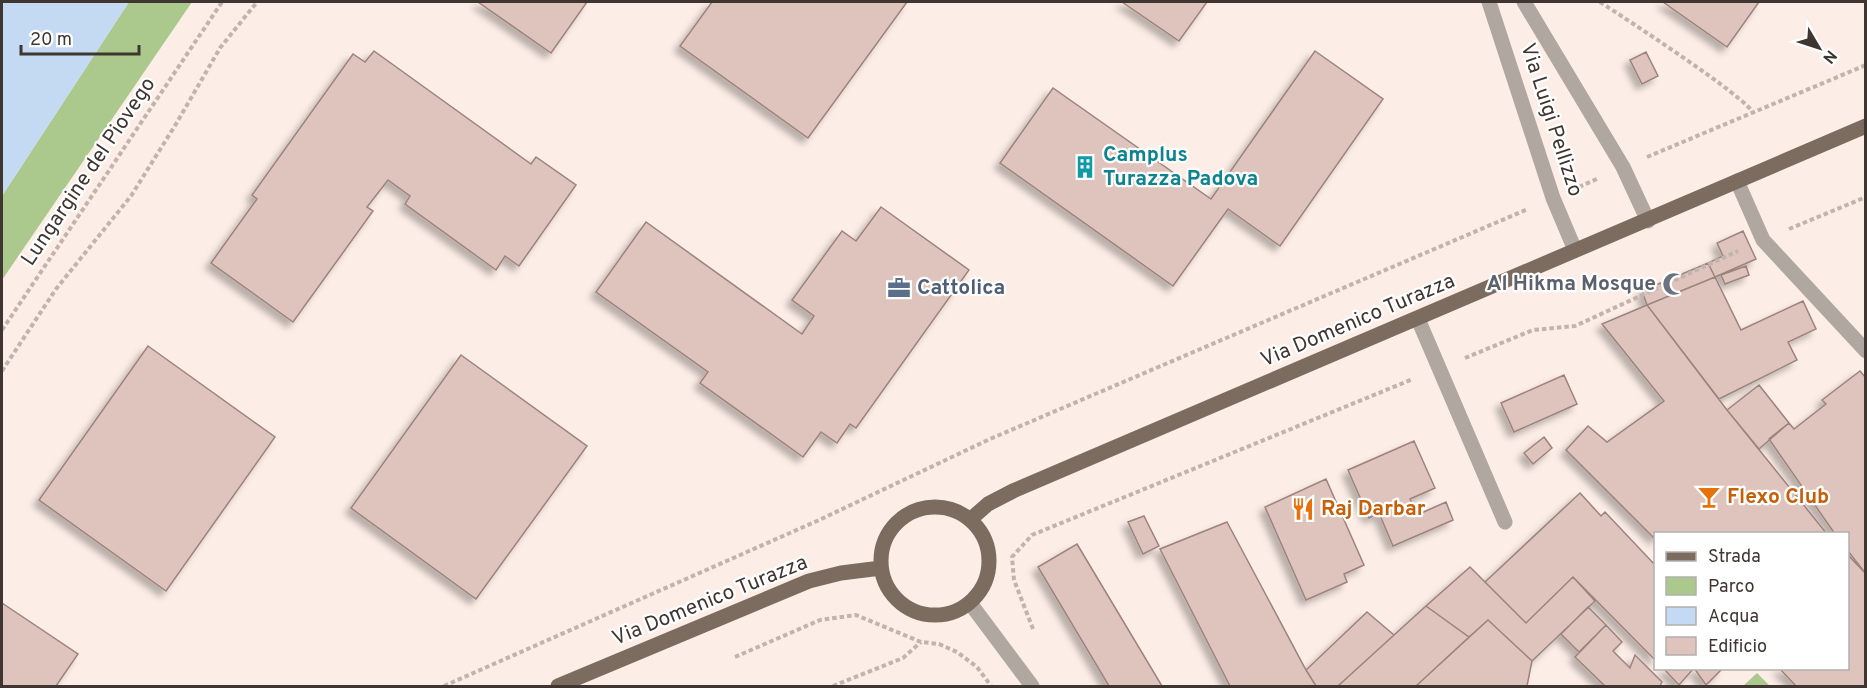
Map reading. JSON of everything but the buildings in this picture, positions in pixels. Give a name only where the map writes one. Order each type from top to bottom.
[{"type":"main road","name":"Via Domenico Turazza","points":[[971,519],[988,504],[1012,491],[1866,126]]},
{"type":"main road","points":[[940,506],[957,510],[971,519],[983,534],[989,551],[989,571],[982,589],[970,603],[950,614],[926,615],[904,607],[888,590],[881,568],[881,552],[886,536],[908,512],[925,507],[940,506]]},
{"type":"main road","name":"Via Domenico Turazza","points":[[558,687],[809,581],[841,573],[881,568]]},
{"type":"street","name":"Via Luigi Pellizzo","points":[[1489,2],[1553,198],[1575,250]]},
{"type":"street","name":"Via Luigi Pellizzo","points":[[1524,2],[1623,167],[1648,220]]},
{"type":"street","points":[[1737,181],[1763,240],[1866,351]]},
{"type":"street","points":[[1418,319],[1505,522]]},
{"type":"street","points":[[970,603],[1032,687]]},
{"type":"path","name":"Lungargine del Piovego","points":[[2,330],[222,2]]},
{"type":"path","points":[[2,371],[56,289],[131,196],[220,48],[257,2]]},
{"type":"path","points":[[1600,2],[1725,87],[1752,107],[1754,114]]},
{"type":"path","points":[[444,687],[807,526],[990,439],[1866,65]]},
{"type":"path","points":[[1033,630],[1014,580],[1012,557],[1032,535],[1533,330],[1575,326],[1763,240],[1866,197]]},
{"type":"path","points":[[735,657],[820,621],[856,615],[921,642],[939,644],[957,652],[977,668],[992,687]]},
{"type":"path","points":[[833,687],[903,658],[921,642]]},
{"type":"green space","points":[[129,2],[192,2],[2,280],[2,196]]},
{"type":"green space","points":[[1757,673],[1770,686],[1743,686]]},
{"type":"water","points":[[2,2],[129,2],[2,196]]},
{"type":"place","name":"Camplus Turazza Padova","points":[[1085,167]]},
{"type":"place","name":"Al Hikma Mosque","points":[[1674,284]]},
{"type":"place","name":"Cattolica","points":[[899,288]]},
{"type":"place","name":"Flexo Club","points":[[1709,497]]},
{"type":"place","name":"Raj Darbar","points":[[1303,509]]}]
